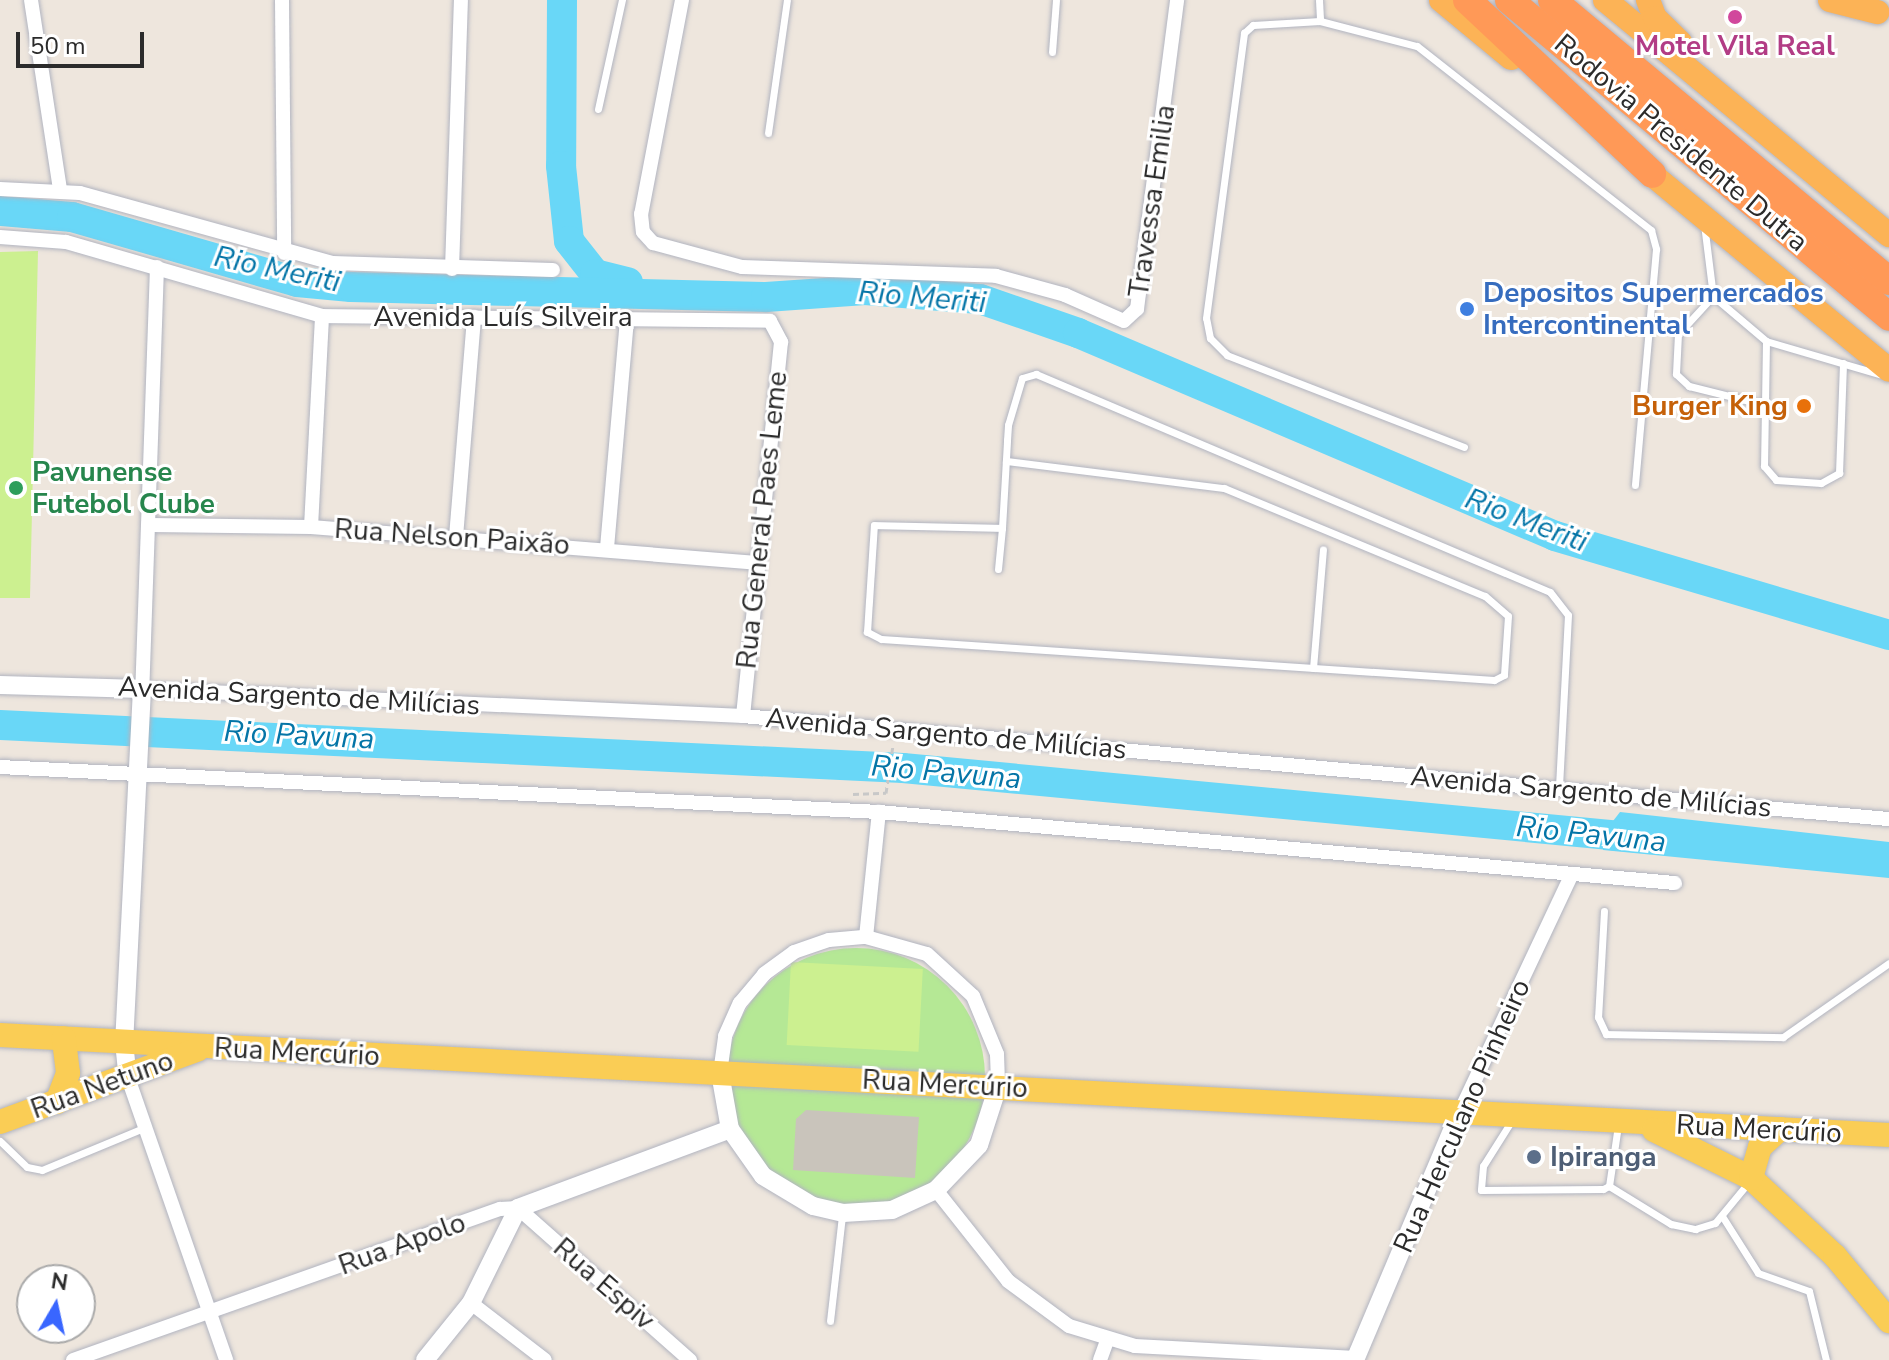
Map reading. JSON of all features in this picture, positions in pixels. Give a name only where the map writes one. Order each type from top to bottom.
[{"type":"highway","points":[[1441,0],[1889,370]]},
{"type":"highway","points":[[1467,0],[1652,174]]},
{"type":"highway","name":"Rodovia Presidente Dutra","points":[[1509,0],[1889,317]]},
{"type":"highway","name":"Rodovia Presidente Dutra","points":[[1552,0],[1889,281]]},
{"type":"highway","points":[[1648,0],[1662,26],[1726,83],[1758,125]]},
{"type":"highway","points":[[1830,0],[1875,10]]},
{"type":"highway","points":[[1609,2],[1889,235]]},
{"type":"main road","name":"Rua Mercúrio","points":[[0,1035],[998,1086],[1513,1118],[1889,1135]]},
{"type":"main road","points":[[57,1102],[68,1073],[64,1038]]},
{"type":"main road","name":"Rua Netuno","points":[[0,1122],[128,1078],[204,1047]]},
{"type":"main road","points":[[1626,1122],[1751,1178],[1835,1256],[1889,1321]]},
{"type":"main road","points":[[1751,1178],[1760,1147],[1780,1129]]},
{"type":"street","points":[[31,0],[60,189]]},
{"type":"street","points":[[282,0],[284,253]]},
{"type":"street","points":[[452,269],[461,0]]},
{"type":"street","name":"Travessa Emilia","points":[[682,0],[647,176],[643,232],[673,252],[742,267],[996,276],[1065,295],[1124,321],[1137,309],[1177,0]]},
{"type":"street","name":"Avenida Luís Silveira","points":[[0,189],[60,189],[284,253],[376,268],[553,270]]},
{"type":"street","name":"Avenida Luís Silveira","points":[[0,237],[66,242],[322,316],[759,318],[776,325]]},
{"type":"street","points":[[157,267],[150,525],[124,1042],[128,1078],[226,1360]]},
{"type":"street","points":[[311,527],[322,316]]},
{"type":"street","points":[[456,537],[474,317]]},
{"type":"street","points":[[607,548],[627,318]]},
{"type":"street","name":"Rua General Paes Leme","points":[[743,716],[754,563],[781,342],[776,325]]},
{"type":"street","name":"Rua Nelson Paixão","points":[[150,525],[311,527],[607,548],[754,563]]},
{"type":"street","name":"Avenida Sargento de Milícias","points":[[0,685],[142,696],[743,716],[1889,819]]},
{"type":"street","points":[[0,767],[138,767],[879,812],[1675,883]]},
{"type":"street","points":[[866,937],[879,812]]},
{"type":"street","name":"Rua Herculano Pinheiro","points":[[1355,1359],[1459,1114],[1572,874]]},
{"type":"street","points":[[866,937],[927,954],[973,996],[997,1054],[998,1086],[979,1145],[936,1190],[892,1210],[843,1213],[787,1193],[744,1154],[730,1129],[720,1073],[730,1025],[764,974],[794,952],[829,940],[866,937]]},
{"type":"street","name":"Rua Apolo","points":[[73,1360],[500,1209],[518,1208],[730,1129]]},
{"type":"street","points":[[936,1190],[1037,1308],[1107,1341],[1258,1356],[1355,1359]]},
{"type":"street","points":[[425,1360],[471,1303],[518,1208]]},
{"type":"street","name":"Rua Espiv","points":[[518,1208],[690,1360]]},
{"type":"street","points":[[471,1303],[545,1360]]},
{"type":"street","points":[[1100,1360],[1107,1341]]},
{"type":"lane","points":[[598,109],[622,0]]},
{"type":"lane","points":[[768,133],[787,0]]},
{"type":"lane","points":[[1052,52],[1056,0]]},
{"type":"lane","points":[[1319,0],[1320,21]]},
{"type":"lane","points":[[1464,447],[1227,355],[1210,338],[1206,318],[1244,33],[1253,25],[1320,21],[1428,52],[1651,230],[1656,249],[1635,485]]},
{"type":"lane","points":[[1703,216],[1713,296],[1766,341],[1889,376]]},
{"type":"lane","points":[[1713,296],[1678,334],[1676,374],[1689,386],[1765,405]]},
{"type":"lane","points":[[1766,341],[1765,472],[1776,480],[1832,479],[1839,473],[1843,363]]},
{"type":"lane","points":[[998,569],[1006,461],[1022,378],[1036,374],[1550,592],[1568,615],[1559,788]]},
{"type":"lane","points":[[1002,528],[874,525],[867,632],[881,639],[1494,680],[1504,675],[1508,616],[1485,596],[1224,488],[1006,461]]},
{"type":"lane","points":[[1313,668],[1323,549]]},
{"type":"lane","points":[[1604,911],[1598,1017],[1606,1034],[1783,1037],[1889,963]]},
{"type":"lane","points":[[1513,1118],[1483,1166],[1481,1190],[1609,1186],[1682,1227],[1707,1227],[1722,1216],[1751,1178]]},
{"type":"lane","points":[[1609,1186],[1626,1122]]},
{"type":"lane","points":[[0,1141],[27,1167],[42,1170],[147,1126]]},
{"type":"lane","points":[[830,1321],[843,1213]]},
{"type":"lane","points":[[1722,1216],[1758,1273],[1809,1291],[1826,1360]]},
{"type":"path","points":[[854,791],[886,793],[893,743],[904,744]]},
{"type":"green space","name":"Pavunense Futebol Clube","points":[[38,251],[30,598],[0,598],[0,252]]},
{"type":"green space","points":[[843,948],[869,948],[906,957],[948,985],[976,1027],[983,1052],[983,1102],[976,1127],[948,1169],[906,1197],[869,1206],[843,1206],[806,1197],[764,1169],[736,1127],[727,1090],[727,1064],[736,1027],[764,985],[806,957]]},
{"type":"green space","points":[[791,962],[923,969],[918,1052],[787,1045]]},
{"type":"water","points":[[1620,812],[1889,842],[1889,878],[1603,850],[1603,834]]},
{"type":"building","points":[[806,1110],[919,1117],[915,1178],[793,1170],[796,1119]]},
{"type":"waterway","points":[[562,0],[561,166],[569,241],[595,274],[628,282]]},
{"type":"waterway","name":"Rio Meriti","points":[[0,211],[72,217],[297,282],[351,287],[766,297],[865,290],[980,299],[1078,333],[1555,536],[1889,635]]},
{"type":"waterway","name":"Rio Pavuna","points":[[0,725],[903,768],[1642,838]]},
{"type":"place","name":"Motel Vila Real","points":[[1735,17]]},
{"type":"place","name":"Depositos Supermercados Intercontinental","points":[[1467,309]]},
{"type":"place","name":"Burger King","points":[[1804,406]]},
{"type":"place","name":"Pavunense Futebol Clube","points":[[16,488]]},
{"type":"place","name":"Ipiranga","points":[[1534,1157]]}]
